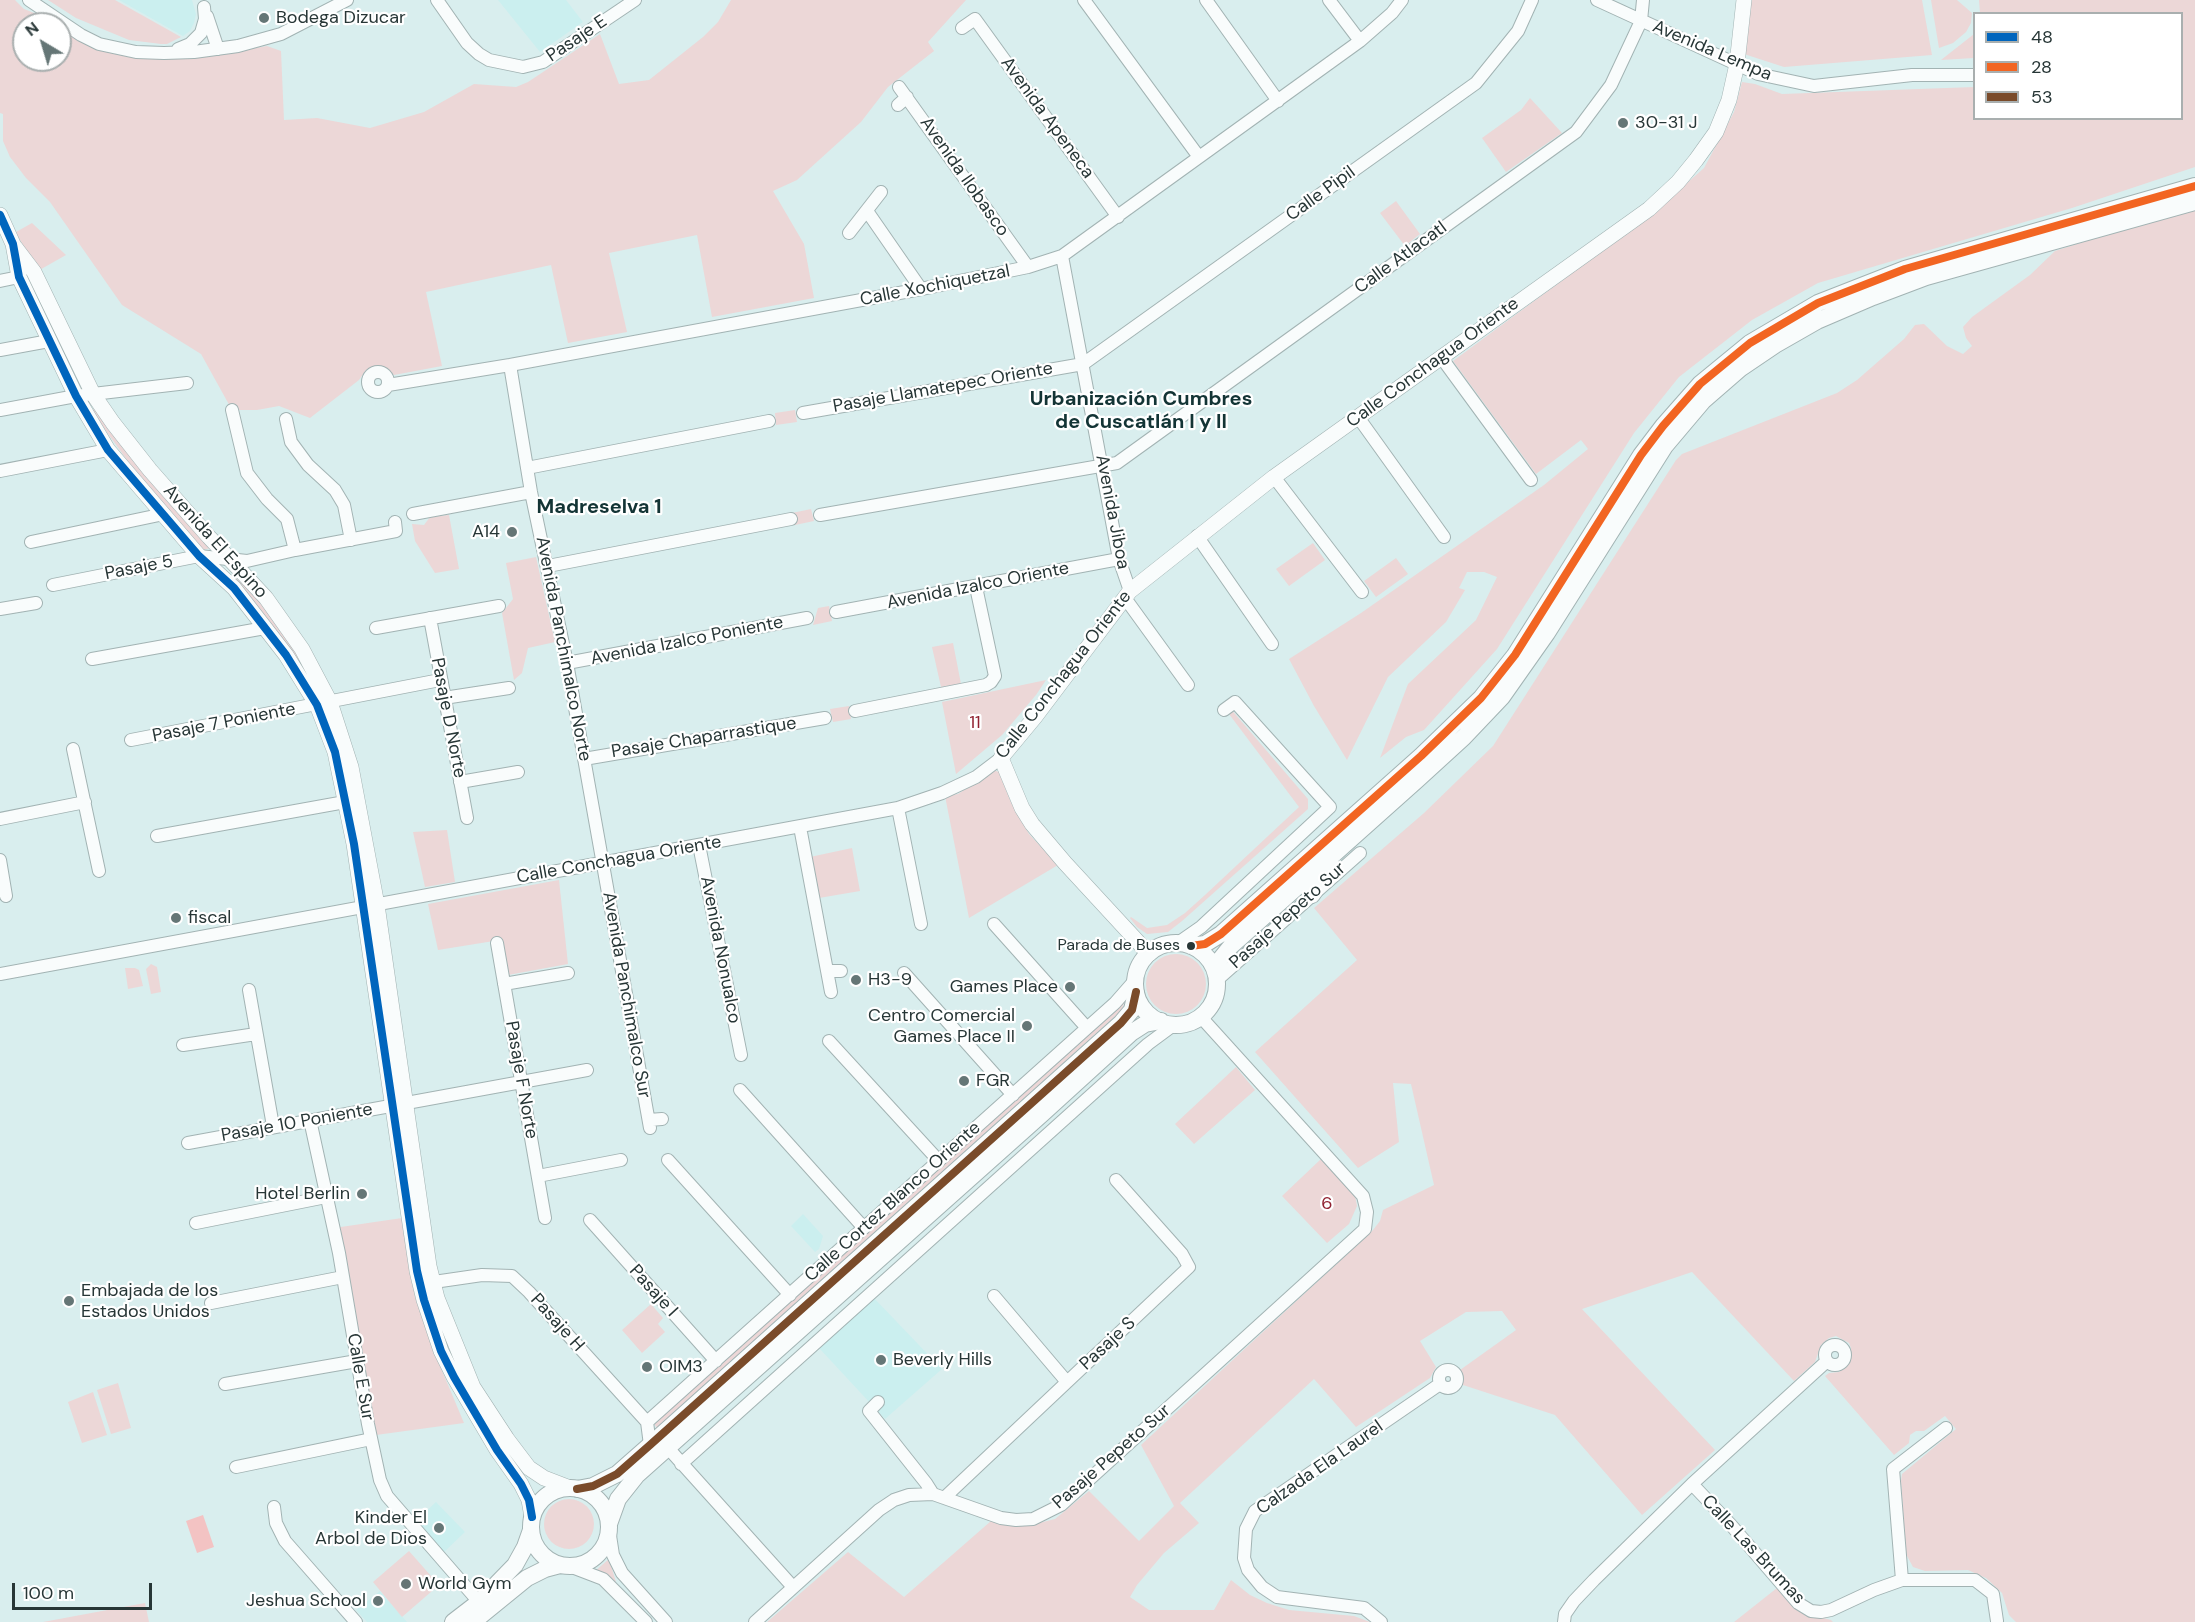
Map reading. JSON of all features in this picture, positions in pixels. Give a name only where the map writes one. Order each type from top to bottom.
[{"type":"highway","points":[[453,1622],[479,1602],[515,1565],[525,1547],[537,1505],[546,1496],[558,1490],[603,1482],[617,1474],[1122,1023],[1132,1010],[1142,963],[1149,954],[1160,947],[1205,944],[1221,934],[1421,756],[1481,698],[1515,655],[1652,441],[1693,391],[1732,357],[1757,338],[1799,313],[1866,284],[1971,249],[2195,186]]},
{"type":"highway","points":[[472,1622],[527,1578],[545,1569],[585,1563],[597,1555],[605,1543],[618,1499],[637,1475],[1131,1033],[1145,1024],[1186,1023],[1200,1016],[1213,1000],[1215,974],[1222,954],[1464,737],[1502,697],[1547,633],[1665,446],[1703,401],[1742,368],[1775,345],[1817,321],[1926,277],[2195,202]]},
{"type":"highway","points":[[1312,895],[1343,846]]},
{"type":"highway","points":[[1185,944],[1202,952],[1215,974]]},
{"type":"highway","points":[[1136,985],[1140,1002],[1147,1012],[1168,1023]]},
{"type":"highway","points":[[574,1488],[589,1493],[600,1502],[607,1515],[609,1527]]},
{"type":"highway","points":[[531,1523],[533,1542],[540,1553],[551,1562],[565,1566]]},
{"type":"main road","name":"Calle Conchagua Oriente","points":[[1001,758],[1035,717],[1127,594],[1274,477],[1358,417],[1446,363],[1649,209],[1678,182],[1716,132],[1728,100],[1737,64],[1744,0]]},
{"type":"main road","name":"Avenida El Espino","points":[[0,215],[13,244],[34,272],[93,394],[150,470],[267,598],[302,649],[351,767],[398,1104],[426,1283],[441,1351],[467,1402],[521,1484],[529,1500],[531,1523]]},
{"type":"main road","name":"Avenida El Espino","points":[[13,244],[19,277],[76,396],[108,450],[199,556],[234,588],[324,703],[345,802],[371,906]]},
{"type":"main road","points":[[1001,758],[1019,802],[1032,824],[1149,954]]},
{"type":"main road","name":"Avenida El Espino","points":[[426,1283],[473,1387],[507,1439],[530,1468],[544,1478],[574,1488]]},
{"type":"street","points":[[29,0],[81,35],[99,44],[136,52],[164,53],[238,46],[281,34],[347,0]]},
{"type":"street","name":"Pasaje E","points":[[437,0],[467,43],[479,54],[489,60],[523,67],[543,62],[634,0]]},
{"type":"street","points":[[1084,0],[1199,157]]},
{"type":"street","points":[[1206,0],[1278,101]]},
{"type":"street","points":[[1329,0],[1360,41]]},
{"type":"street","name":"Calle Xochiquetzal","points":[[388,385],[510,365],[921,289],[1028,267],[1062,256],[1360,41],[1392,13],[1402,0]]},
{"type":"street","name":"Calle Pipil","points":[[1083,364],[1476,83],[1518,31],[1533,0]]},
{"type":"street","name":"Avenida Lempa","points":[[1597,0],[1758,74],[1814,86],[1912,75],[1973,75]]},
{"type":"street","name":"Calle Atlacatl","points":[[820,515],[1116,463],[1576,132],[1611,85],[1641,21],[1643,0]]},
{"type":"street","points":[[164,53],[182,48],[197,38],[204,27],[202,4]]},
{"type":"street","points":[[202,4],[218,49]]},
{"type":"street","name":"Avenida Apeneca","points":[[963,28],[975,19],[1118,217]]},
{"type":"street","name":"Avenida Ilobasco","points":[[899,87],[902,101],[1028,267]]},
{"type":"street","points":[[849,233],[881,192]]},
{"type":"street","points":[[867,211],[921,289]]},
{"type":"street","name":"Avenida Jiboa","points":[[1062,256],[1127,594],[1188,685]]},
{"type":"street","points":[[0,282],[19,277]]},
{"type":"street","points":[[0,350],[49,341]]},
{"type":"street","points":[[1446,363],[1531,480]]},
{"type":"street","name":"Pasaje Llamatepec Oriente","points":[[802,412],[1083,364]]},
{"type":"street","name":"Avenida Panchimalco Norte","points":[[510,365],[531,492],[567,663],[602,862]]},
{"type":"street","points":[[0,410],[76,396],[187,383]]},
{"type":"street","points":[[232,410],[247,473],[267,499],[287,519],[295,550]]},
{"type":"street","points":[[1358,417],[1444,537]]},
{"type":"street","points":[[286,419],[291,442],[308,465],[335,490],[344,505],[351,540]]},
{"type":"street","points":[[527,468],[769,421]]},
{"type":"street","points":[[0,471],[108,450]]},
{"type":"street","points":[[1274,477],[1362,591]]},
{"type":"street","points":[[413,514],[531,492]]},
{"type":"street","points":[[31,542],[164,514]]},
{"type":"street","points":[[548,566],[791,519]]},
{"type":"street","name":"Pasaje 5","points":[[53,585],[199,556],[247,561],[351,540],[395,527]]},
{"type":"street","points":[[1197,536],[1272,644]]},
{"type":"street","name":"Avenida Izalco Oriente","points":[[836,612],[1119,559]]},
{"type":"street","points":[[855,711],[986,685],[991,682],[995,676],[976,587]]},
{"type":"street","points":[[0,609],[36,603]]},
{"type":"street","points":[[376,628],[499,606]]},
{"type":"street","name":"Pasaje D Norte","points":[[430,618],[466,818]]},
{"type":"street","name":"Avenida Izalco Poniente","points":[[567,663],[807,618]]},
{"type":"street","points":[[92,659],[266,628]]},
{"type":"street","name":"Pasaje 7 Poniente","points":[[131,740],[440,680]]},
{"type":"street","points":[[444,698],[509,688]]},
{"type":"street","points":[[1185,944],[1330,807],[1235,702],[1224,710]]},
{"type":"street","name":"Pasaje Chaparrastique","points":[[584,759],[825,718]]},
{"type":"street","points":[[73,748],[99,871]]},
{"type":"street","name":"Calle Conchagua Oriente","points":[[0,974],[898,808],[942,793],[976,777],[1001,758]]},
{"type":"street","points":[[460,782],[518,772]]},
{"type":"street","points":[[0,819],[85,802]]},
{"type":"street","points":[[157,836],[345,802]]},
{"type":"street","points":[[898,808],[921,924]]},
{"type":"street","points":[[800,827],[831,993]]},
{"type":"street","name":"Avenida Nonualco","points":[[699,845],[743,1035],[741,1054]]},
{"type":"street","name":"Pasaje Pepeto Sur","points":[[1215,974],[1360,853]]},
{"type":"street","points":[[0,860],[6,896]]},
{"type":"street","name":"Avenida Panchimalco Sur","points":[[602,862],[650,1124],[662,1119]]},
{"type":"street","points":[[993,924],[1087,1029]]},
{"type":"street","name":"Pasaje F Norte","points":[[497,943],[545,1218]]},
{"type":"street","points":[[827,971],[841,971]]},
{"type":"street","points":[[504,984],[568,973]]},
{"type":"street","points":[[904,973],[1012,1095]]},
{"type":"street","name":"Calle Cortez Blanco Oriente","points":[[647,1422],[1136,985]]},
{"type":"street","points":[[249,990],[273,1126]]},
{"type":"street","name":"Pasaje Pepeto Sur","points":[[755,1622],[879,1510],[894,1500],[909,1495],[938,1496],[1001,1518],[1016,1520],[1033,1519],[1061,1505],[1365,1229],[1367,1212],[1364,1196],[1200,1016]]},
{"type":"street","points":[[681,1464],[1154,1039],[1168,1023]]},
{"type":"street","points":[[183,1045],[256,1034]]},
{"type":"street","points":[[829,1041],[939,1161]]},
{"type":"street","name":"Pasaje 10 Poniente","points":[[188,1143],[273,1126],[584,1073]]},
{"type":"street","points":[[740,1090],[864,1228]]},
{"type":"street","name":"Calle E Sur","points":[[310,1120],[343,1277],[380,1480],[387,1496],[479,1602]]},
{"type":"street","points":[[538,1176],[621,1160]]},
{"type":"street","points":[[668,1160],[790,1294]]},
{"type":"street","name":"Pasaje S","points":[[938,1496],[1067,1382],[1189,1267],[1182,1254],[1116,1180]]},
{"type":"street","points":[[196,1223],[326,1197]]},
{"type":"street","name":"Pasaje I","points":[[591,1220],[716,1361]]},
{"type":"street","name":"Pasaje H","points":[[426,1283],[482,1275],[512,1276],[647,1422]]},
{"type":"street","points":[[211,1304],[343,1277]]},
{"type":"street","points":[[994,1296],[1067,1382]]},
{"type":"street","points":[[225,1384],[357,1361]]},
{"type":"street","points":[[1563,1622],[1565,1614],[1574,1601],[1692,1484],[1827,1361]]},
{"type":"street","name":"Calzada Ela Laurel","points":[[1381,1622],[1364,1608],[1278,1597],[1262,1587],[1248,1570],[1244,1558],[1246,1529],[1255,1511],[1440,1384]]},
{"type":"street","points":[[871,1410],[938,1496]]},
{"type":"street","points":[[647,1422],[650,1445]]},
{"type":"street","points":[[1902,1580],[1893,1469],[1946,1428]]},
{"type":"street","points":[[236,1467],[371,1439]]},
{"type":"street","points":[[668,1448],[793,1587]]},
{"type":"street","name":"Calle Las Brumas","points":[[1692,1484],[1731,1525],[1798,1603],[1811,1611],[1831,1610],[1902,1580],[1976,1580],[1993,1594],[1997,1622]]},
{"type":"street","points":[[274,1506],[276,1523],[285,1541],[356,1622]]},
{"type":"street","points":[[609,1527],[613,1555],[622,1573],[666,1622]]},
{"type":"street","points":[[565,1566],[603,1579],[646,1622]]},
{"type":"street","points":[[1997,1622],[2005,1622]]},
{"type":"shaded area","points":[[119,0],[192,0],[196,14],[194,23],[190,31],[183,36]]},
{"type":"shaded area","points":[[498,0],[566,0],[583,22],[540,52]]},
{"type":"shaded area","points":[[803,1214],[823,1236],[819,1249],[815,1252],[791,1226]]},
{"type":"shaded area","name":"Beverly Hills","points":[[872,1296],[942,1369],[885,1419],[819,1348]]},
{"type":"shaded area","name":"Kinder El Arbol de Dios","points":[[436,1502],[465,1532],[443,1553],[414,1523]]},
{"type":"shaded area","points":[[203,1515],[214,1547],[197,1553],[186,1521]]},
{"type":"shaded area","name":"Jeshua School","points":[[380,1591],[407,1622],[367,1622],[356,1610]]},
{"type":"green space","points":[[0,0],[15,0],[24,9],[32,12],[12,12],[12,72],[72,72],[72,30],[104,49],[227,53],[267,46],[281,51],[284,120],[317,118],[370,128],[424,112],[474,84],[516,87],[528,82],[600,34],[619,84],[649,80],[703,37],[718,22],[731,0],[966,0],[928,42],[934,51],[888,87],[861,122],[797,180],[773,191],[804,244],[814,298],[712,317],[697,235],[609,253],[627,332],[568,343],[551,265],[426,292],[442,366],[394,375],[386,368],[373,367],[366,370],[359,380],[310,418],[279,406],[257,410],[232,410],[201,354],[122,305],[50,202],[26,178],[10,157],[3,141],[3,114],[0,113]]},
{"type":"green space","points":[[48,0],[115,0],[181,37],[167,44],[129,40],[76,18],[72,15],[72,12],[67,12]]},
{"type":"green space","points":[[1750,0],[1922,0],[1932,55],[1784,67],[1744,54]]},
{"type":"green space","points":[[1931,0],[1957,0],[1972,13],[1971,23],[1966,32],[1953,43],[1939,48]]},
{"type":"green space","points":[[1979,0],[2195,0],[2195,167],[2072,208],[1818,283],[1752,320],[1679,377],[1634,433],[1497,649],[1424,730],[1406,737],[1380,758],[1408,684],[1476,620],[1497,577],[1484,572],[1467,572],[1459,588],[1465,590],[1446,622],[1388,677],[1347,760],[1289,659],[1361,613],[1544,485],[1588,449],[1581,440],[1536,474],[1453,361],[1652,214],[1704,168],[1734,112],[1742,82],[1755,84],[1782,94],[1973,87],[1973,120],[2183,120],[2183,12],[1980,12]]},
{"type":"green space","points":[[1973,35],[1973,58],[1941,60]]},
{"type":"green space","points":[[1530,98],[1562,133],[1506,172],[1482,138],[1521,110]]},
{"type":"green space","points":[[1396,201],[1420,234],[1405,246],[1380,213]]},
{"type":"green space","points":[[2195,206],[2195,1622],[2016,1622],[2009,1615],[2002,1593],[1986,1578],[1968,1570],[1925,1571],[1913,1567],[1906,1554],[1902,1474],[1956,1429],[1945,1416],[1924,1431],[1916,1431],[1910,1435],[1909,1443],[1894,1455],[1825,1376],[1839,1372],[1850,1363],[1849,1343],[1836,1336],[1829,1338],[1821,1345],[1815,1362],[1794,1381],[1692,1272],[1582,1309],[1715,1450],[1642,1515],[1555,1415],[1463,1385],[1460,1370],[1516,1330],[1502,1311],[1466,1312],[1420,1341],[1436,1367],[1430,1378],[1356,1427],[1314,1379],[1180,1503],[1199,1523],[1164,1553],[1130,1597],[1149,1610],[1214,1610],[1231,1580],[1250,1595],[1289,1610],[1354,1616],[1370,1622],[767,1622],[848,1552],[904,1597],[991,1521],[1031,1525],[1055,1519],[1089,1491],[1139,1541],[1174,1506],[1141,1445],[1373,1230],[1380,1221],[1383,1210],[1434,1185],[1411,1084],[1393,1083],[1399,1142],[1358,1168],[1255,1052],[1357,960],[1314,908],[1424,813],[1493,746],[1682,454],[1837,393],[1857,380],[1904,339],[1915,325],[1924,324],[1947,346],[1963,354],[1972,346],[1966,338],[1963,327],[1972,317],[2030,275],[2055,251]]},
{"type":"green space","points":[[32,223],[66,255],[36,272],[16,232]]},
{"type":"green space","points":[[95,409],[210,548],[203,550],[132,467],[91,410]]},
{"type":"green space","points":[[795,410],[797,422],[776,425],[775,413]]},
{"type":"green space","points":[[811,509],[814,521],[795,525],[792,513]]},
{"type":"green space","points":[[449,515],[459,569],[435,573],[415,541],[412,524],[424,525],[430,517]]},
{"type":"green space","points":[[1313,543],[1325,560],[1289,586],[1276,569]]},
{"type":"green space","points":[[536,557],[555,642],[528,648],[522,673],[514,680],[502,613],[513,599],[506,563]]},
{"type":"green space","points":[[1396,558],[1408,574],[1376,597],[1364,581]]},
{"type":"green space","points":[[232,578],[240,579],[264,602],[315,682],[307,687]]},
{"type":"green space","points":[[829,606],[832,621],[813,625],[818,608]]},
{"type":"green space","points":[[953,643],[961,684],[941,687],[932,647]]},
{"type":"green space","name":"11","points":[[1046,680],[1002,735],[956,774],[942,702]]},
{"type":"green space","points":[[849,706],[851,719],[833,722],[830,709]]},
{"type":"green space","points":[[1230,708],[1308,799],[1308,809],[1168,932],[1147,934],[1137,927],[1131,917],[1147,928],[1167,925],[1185,913],[1299,807],[1229,714]]},
{"type":"green space","points":[[993,770],[999,772],[1011,802],[1029,834],[1058,865],[969,918],[945,796],[958,794]]},
{"type":"green space","points":[[447,830],[455,882],[425,887],[413,832]]},
{"type":"green space","points":[[852,848],[860,891],[819,898],[810,857]]},
{"type":"green space","points":[[559,880],[568,964],[508,975],[500,940],[438,950],[428,904]]},
{"type":"green space","points":[[1176,954],[1197,963],[1206,984],[1197,1005],[1176,1014],[1155,1005],[1146,984],[1155,963]]},
{"type":"green space","points":[[151,964],[157,967],[161,992],[151,994],[146,969]]},
{"type":"green space","points":[[125,968],[139,970],[143,986],[128,989]]},
{"type":"green space","points":[[1128,994],[1121,1011],[657,1428],[652,1421]]},
{"type":"green space","points":[[1236,1067],[1255,1090],[1194,1144],[1175,1124]]},
{"type":"green space","name":"6","points":[[1321,1159],[1349,1187],[1355,1195],[1357,1206],[1349,1224],[1327,1243],[1282,1196]]},
{"type":"green space","points":[[402,1218],[415,1297],[433,1349],[464,1423],[376,1435],[334,1228]]},
{"type":"green space","points":[[651,1304],[663,1318],[658,1324],[665,1332],[642,1353],[622,1330]]},
{"type":"green space","points":[[118,1383],[131,1428],[111,1434],[97,1390]]},
{"type":"green space","points":[[93,1392],[107,1435],[82,1443],[68,1402]]},
{"type":"green space","points":[[564,1499],[574,1499],[587,1506],[594,1519],[594,1529],[587,1542],[574,1549],[564,1549],[555,1545],[548,1538],[544,1529],[544,1519],[548,1510],[555,1503]]},
{"type":"green space","name":"World Gym","points":[[409,1551],[439,1585],[402,1617],[373,1582]]},
{"type":"green space","points":[[609,1559],[616,1582],[594,1572]]},
{"type":"green space","points":[[1777,1588],[1795,1606],[1833,1622],[1734,1622]]},
{"type":"green space","points":[[145,1603],[149,1622],[43,1622]]},
{"type":"transit line","name":"28","points":[[1191,946],[1205,944],[1221,934],[1421,756],[1481,698],[1515,655],[1641,455],[1700,384],[1750,343],[1818,303],[1905,269],[2195,186]]},
{"type":"transit line","name":"48","points":[[0,215],[13,244],[19,277],[76,396],[108,450],[199,556],[234,588],[286,655],[317,705],[335,752],[354,844],[417,1271],[424,1300],[441,1351],[497,1450],[521,1484],[529,1500],[532,1517]]},
{"type":"transit line","name":"53","points":[[577,1489],[593,1486],[617,1474],[650,1445],[1121,1023],[1132,1010],[1136,992]]},
{"type":"place","name":"Bodega Dizucar","points":[[264,18]]},
{"type":"place","name":"30-31 J","points":[[1623,123]]},
{"type":"place","name":"A14","points":[[512,532]]},
{"type":"place","name":"fiscal","points":[[176,918]]},
{"type":"place","name":"Parada de Buses","points":[[1191,946]]},
{"type":"place","name":"H3-9","points":[[856,980]]},
{"type":"place","name":"Games Place","points":[[1070,987]]},
{"type":"place","name":"Centro Comercial Games Place II","points":[[1027,1026]]},
{"type":"place","name":"FGR","points":[[964,1081]]},
{"type":"place","name":"Hotel Berlin","points":[[362,1194]]},
{"type":"place","name":"Embajada de los Estados Unidos","points":[[69,1301]]},
{"type":"place","name":"Beverly Hills","points":[[881,1360]]},
{"type":"place","name":"OIM3","points":[[647,1367]]},
{"type":"place","name":"Kinder El Arbol de Dios","points":[[439,1528]]},
{"type":"place","name":"World Gym","points":[[406,1584]]},
{"type":"place","name":"Jeshua School","points":[[378,1601]]},
{"type":"district","name":"Urbanización Cumbres de Cuscatlán I y II","points":[[1141,412]]},
{"type":"district","name":"Madreselva 1","points":[[599,508]]}]
